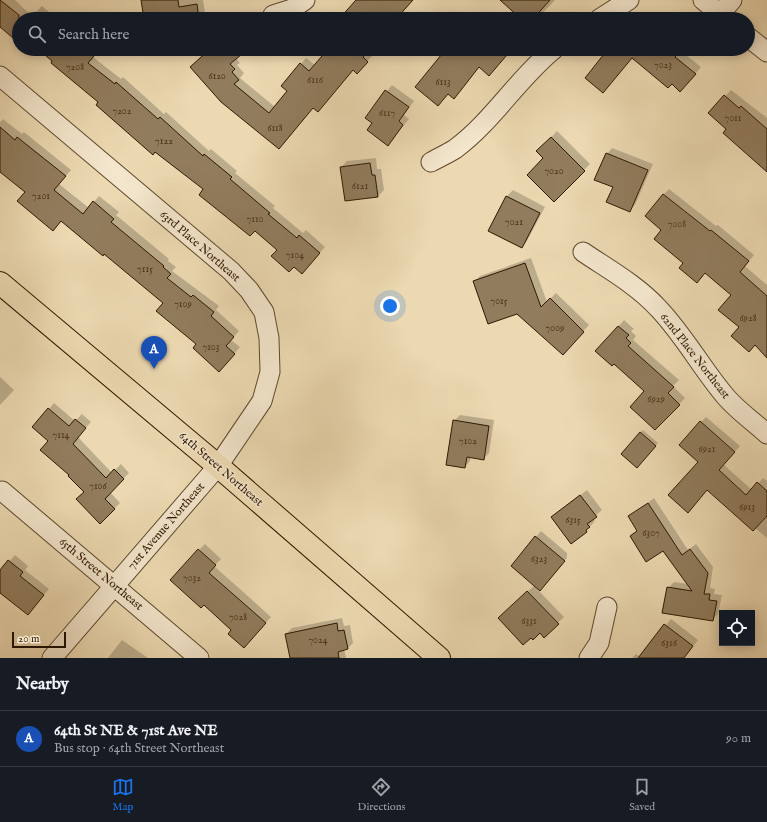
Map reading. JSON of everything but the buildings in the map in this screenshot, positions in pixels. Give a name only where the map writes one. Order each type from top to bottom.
[{"type":"main road","name":"64th Street Northeast","points":[[0,283],[218,466],[439,658]]},
{"type":"street","points":[[282,12],[292,9],[305,0]]},
{"type":"street","points":[[610,12],[629,0]]},
{"type":"street","points":[[703,0],[726,11]]},
{"type":"street","points":[[755,43],[767,52]]},
{"type":"street","points":[[431,162],[454,149],[476,130],[538,62],[545,56]]},
{"type":"street","name":"63rd Place Northeast","points":[[0,76],[231,271],[249,290],[264,312],[269,338],[270,372],[262,401],[218,466]]},
{"type":"street","name":"62nd Place Northeast","points":[[583,252],[636,287],[658,307],[679,331],[703,368],[727,399],[767,434]]},
{"type":"street","name":"71st Avenue Northeast","points":[[52,658],[218,466]]},
{"type":"street","name":"65th Street Northeast","points":[[2,492],[199,658]]},
{"type":"street","points":[[588,658],[599,643],[607,607]]},
{"type":"place","name":"64th St NE & 71st Ave NE","points":[[154,369]]}]
